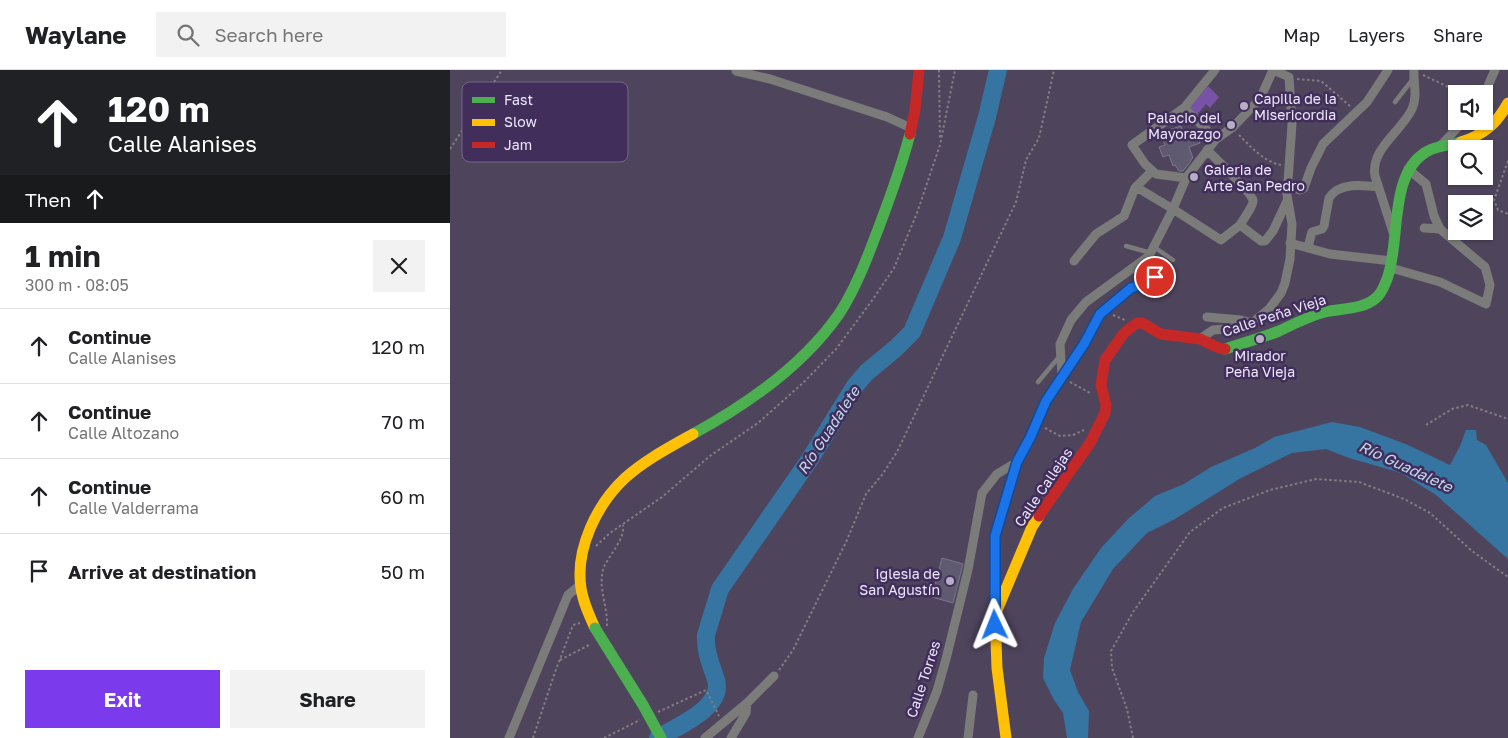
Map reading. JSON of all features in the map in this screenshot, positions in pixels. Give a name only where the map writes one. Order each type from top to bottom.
[{"type":"street","points":[[661,738],[601,627],[585,608],[579,586],[581,559],[588,532],[598,511],[613,489],[626,476],[660,452],[734,410],[779,377],[807,351],[836,318],[861,272],[901,165],[914,114],[919,70]]},
{"type":"street","points":[[1186,178],[1160,176],[1152,171],[1132,145],[1184,108],[1215,70]]},
{"type":"street","points":[[1062,377],[1060,344],[1064,333],[1078,310],[1107,286],[1138,265],[1153,250],[1186,178],[1216,139],[1232,128],[1260,99],[1273,70],[1289,77],[1292,124],[1287,201],[1292,224],[1290,264],[1284,288],[1269,309],[1252,323],[1229,330],[1213,330],[1200,339]]},
{"type":"street","points":[[1287,186],[1300,190],[1304,188],[1311,168],[1323,144],[1370,98],[1388,70]]},
{"type":"street","points":[[1488,85],[1494,70]]},
{"type":"street","points":[[736,71],[770,78],[887,117],[911,128]]},
{"type":"street","points":[[1394,232],[1374,172],[1376,161],[1387,143],[1412,110],[1415,100],[1414,74]]},
{"type":"street","points":[[1440,145],[1457,143],[1488,129],[1499,119],[1508,103]]},
{"type":"street","points":[[1184,108],[1216,139]]},
{"type":"street","points":[[1290,242],[1330,254],[1392,265],[1440,282],[1486,304],[1490,285],[1485,267],[1440,229],[1434,216],[1426,184],[1408,169],[1424,153],[1440,145],[1457,130]]},
{"type":"street","points":[[1136,187],[1221,240],[1240,225],[1252,204],[1252,200],[1237,181],[1207,150]]},
{"type":"street","name":"Calle Peña Vieja","points":[[1137,323],[1143,323],[1161,334],[1200,339],[1219,348],[1226,349],[1273,333],[1324,312],[1348,309],[1368,303],[1375,299],[1382,291],[1392,265],[1395,242],[1394,232],[1403,181],[1408,169]]},
{"type":"street","points":[[1074,261],[1096,234],[1124,216],[1136,187],[1152,171]]},
{"type":"street","points":[[1308,247],[1312,232],[1322,229],[1324,226],[1329,198],[1332,194],[1338,190],[1358,185],[1378,187]]},
{"type":"street","points":[[1240,225],[1261,241],[1265,241],[1273,231],[1287,201]]},
{"type":"street","points":[[1424,228],[1440,229]]},
{"type":"street","points":[[995,615],[995,536],[1017,462],[1046,401],[1103,311],[1131,288],[1155,279],[1155,277],[1138,265]]},
{"type":"street","points":[[1207,316],[1252,323]]},
{"type":"street","name":"Calle Callejas","points":[[1006,738],[999,680],[995,615],[1032,527],[1096,432],[1106,408],[1101,391],[1104,365],[1108,356],[1122,335],[1137,323]]},
{"type":"street","name":"Calle Torres","points":[[918,738],[936,690],[954,628],[968,570],[982,494],[997,474],[1017,462]]},
{"type":"street","points":[[500,738],[509,735],[568,595],[579,586]]},
{"type":"street","points":[[705,738],[747,703],[774,676]]},
{"type":"street","points":[[968,738],[973,696]]},
{"type":"street","points":[[731,738],[746,713],[747,703]]},
{"type":"lane","points":[[1395,102],[1414,74]]},
{"type":"lane","points":[[1126,246],[1153,250],[1173,260]]},
{"type":"lane","points":[[1038,382],[1060,356]]},
{"type":"path","points":[[494,82],[502,70]]},
{"type":"path","points":[[939,70],[940,145]]},
{"type":"path","points":[[774,676],[793,650],[847,540],[866,494],[882,475],[897,452],[1016,202],[1026,160],[1039,138],[1054,70]]},
{"type":"path","points":[[1415,89],[1419,77],[1423,75],[1448,87]]},
{"type":"path","points":[[1289,77],[1306,81],[1321,81],[1357,112]]},
{"type":"path","points":[[1232,128],[1266,159],[1288,167]]},
{"type":"path","points":[[450,149],[462,131]]},
{"type":"path","points":[[1508,161],[1494,200],[1498,210],[1508,214]]},
{"type":"path","points":[[1103,311],[1137,323]]},
{"type":"path","points":[[1062,377],[1093,394],[1101,391]]},
{"type":"path","points":[[1426,425],[1452,409],[1468,404],[1508,419]]},
{"type":"path","points":[[1036,424],[1060,436],[1073,435],[1085,429],[1096,432]]},
{"type":"path","points":[[1133,738],[1126,709],[1112,668],[1110,651],[1133,612],[1190,532],[1223,508],[1270,490],[1316,479],[1359,482],[1404,499],[1430,513],[1472,551],[1508,577]]},
{"type":"path","points":[[601,627],[608,616],[601,581],[604,568],[624,532],[623,525]]},
{"type":"path","points":[[533,738],[573,626],[581,623]]},
{"type":"path","points":[[560,660],[592,644]]},
{"type":"path","points":[[708,693],[717,711]]},
{"type":"shaded area","points":[[1208,86],[1219,97],[1210,108],[1206,104],[1197,115],[1189,108]]},
{"type":"water","points":[[1332,422],[1360,427],[1408,445],[1450,465],[1466,430],[1476,430],[1477,440],[1486,445],[1508,483],[1508,559],[1436,495],[1401,473],[1349,458],[1326,449],[1292,453],[1241,478],[1175,519],[1147,533],[1113,569],[1081,622],[1070,670],[1078,692],[1089,711],[1088,738],[1067,738],[1063,713],[1043,678],[1044,658],[1055,623],[1073,589],[1101,548],[1129,518],[1155,496],[1184,484],[1211,467],[1255,448],[1274,437]]},
{"type":"building","points":[[1181,126],[1184,135],[1195,131],[1200,143],[1189,147],[1193,158],[1183,171],[1179,171],[1175,165],[1173,166],[1169,155],[1163,157],[1159,147],[1165,145],[1160,133]]},
{"type":"building","name":"Iglesia de San Agustín","points":[[942,558],[963,564],[953,603],[932,597]]},
{"type":"waterway","name":"Río Guadalete","points":[[658,738],[697,715],[713,699],[717,690],[716,680],[707,652],[706,635],[720,589],[810,459],[855,386],[867,372],[912,332],[952,238],[987,117],[998,70]]},
{"type":"traffic: fast","points":[[693,434],[734,410],[773,382],[809,350],[839,314],[869,254],[910,134]]},
{"type":"traffic: fast","points":[[1225,349],[1272,334],[1307,318],[1331,311],[1358,307],[1376,298],[1384,287],[1391,264],[1397,210],[1406,176],[1414,163],[1426,152],[1448,145]]},
{"type":"traffic: fast","points":[[595,628],[643,705],[661,738]]},
{"type":"traffic: slow","points":[[1466,140],[1489,127],[1499,117],[1508,103]]},
{"type":"traffic: slow","points":[[595,628],[583,598],[580,573],[585,543],[597,514],[615,489],[633,471],[693,434]]},
{"type":"traffic: slow","points":[[1006,738],[997,668],[995,615],[1032,527],[1039,516]]},
{"type":"traffic: jam","points":[[910,134],[915,110],[919,70]]},
{"type":"traffic: jam","points":[[1039,516],[1090,443],[1105,413],[1106,405],[1101,385],[1105,360],[1124,333],[1137,323],[1142,323],[1161,334],[1200,339],[1225,349]]},
{"type":"place","name":"Capilla de la Misericordia","points":[[1244,106]]},
{"type":"place","name":"Palacio del Mayorazgo","points":[[1231,125]]},
{"type":"place","name":"Galeria de Arte San Pedro","points":[[1194,177]]},
{"type":"place","name":"Mirador Peña Vieja","points":[[1260,339]]},
{"type":"place","name":"Iglesia de San Agustín","points":[[950,581]]},
{"type":"route","points":[[995,625],[995,536],[1017,462],[1046,401],[1084,344],[1100,314],[1126,291],[1135,286],[1153,281],[1155,277]]}]
